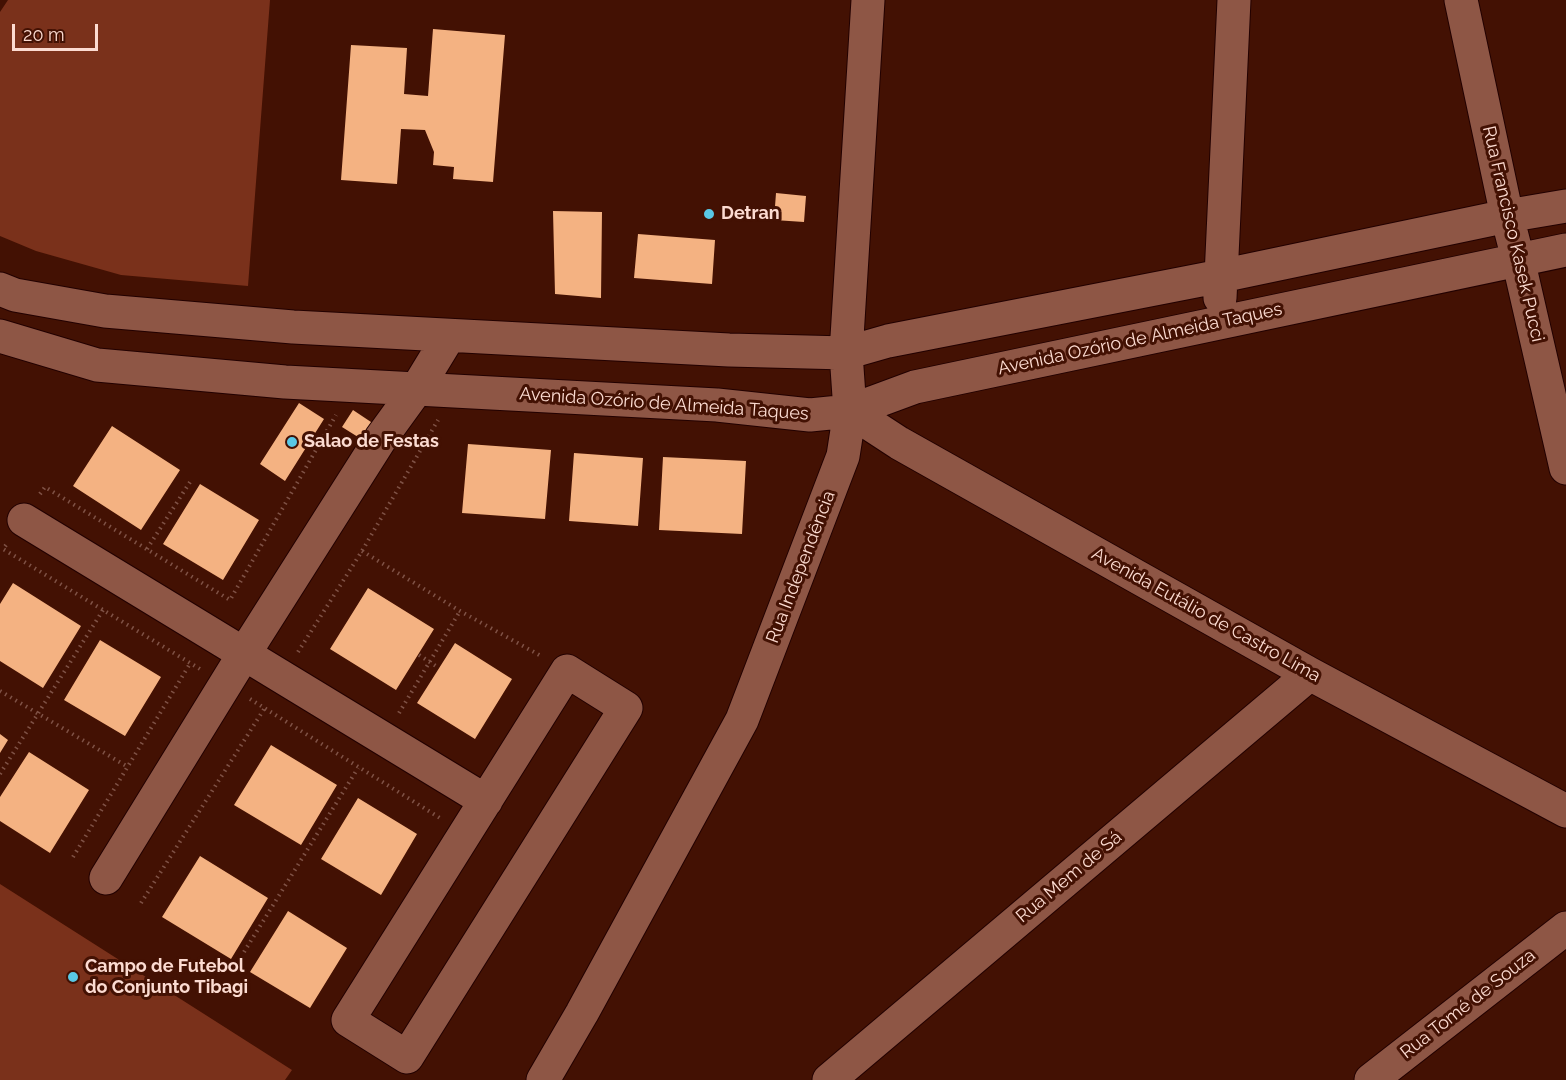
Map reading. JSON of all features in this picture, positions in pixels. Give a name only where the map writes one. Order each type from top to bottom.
[{"type":"street","name":"Rua Independência","points":[[543,1080],[742,720],[843,456],[850,411],[846,353],[868,0]]},
{"type":"street","points":[[1218,323],[1234,0]]},
{"type":"street","name":"Rua Francisco Kasek Pucci","points":[[1461,0],[1507,216],[1566,468]]},
{"type":"street","points":[[0,289],[15,294],[105,311],[293,327],[729,350],[846,353],[888,341],[1566,206]]},
{"type":"street","name":"Avenida Ozório de Almeida Taques","points":[[0,336],[97,365],[285,382],[418,387],[717,405],[810,415],[850,411],[915,387],[1566,250]]},
{"type":"street","points":[[106,878],[244,654],[381,438],[418,387],[449,336]]},
{"type":"street","name":"Avenida Eutálio de Castro Lima","points":[[850,411],[899,443],[1310,674],[1566,811]]},
{"type":"street","points":[[24,520],[486,801]]},
{"type":"street","points":[[567,671],[626,708],[406,1057],[348,1020],[567,671]]},
{"type":"street","name":"Rua Mem de Sá","points":[[829,1080],[1310,674]]},
{"type":"street","name":"Rua Tomé de Souza","points":[[1371,1080],[1566,928]]},
{"type":"path","points":[[45,487],[230,600],[353,385]]},
{"type":"path","points":[[298,653],[362,551],[455,391]]},
{"type":"path","points":[[147,549],[190,482]]},
{"type":"path","points":[[362,551],[567,671]]},
{"type":"path","points":[[0,774],[103,610]]},
{"type":"path","points":[[383,739],[460,610]]},
{"type":"path","points":[[419,655],[439,668]]},
{"type":"path","points":[[73,857],[191,663]]},
{"type":"path","points":[[0,691],[128,767]]},
{"type":"path","points":[[141,903],[265,708],[465,833]]},
{"type":"path","points":[[244,951],[358,768]]},
{"type":"shaded area","points":[[8,0],[270,0],[248,286],[121,275],[36,251],[0,236],[0,12]]},
{"type":"shaded area","name":"Campo de Futebol do Conjunto Tibagi","points":[[0,884],[292,1070],[285,1080],[0,1080]]},
{"type":"building","points":[[433,29],[505,35],[493,182],[453,179],[454,167],[433,165],[434,152],[425,130],[401,129],[397,184],[341,180],[351,45],[407,48],[404,94],[428,96]]},
{"type":"building","points":[[776,193],[806,196],[804,222],[774,220]]},
{"type":"building","points":[[553,211],[602,212],[601,298],[555,294]]},
{"type":"building","points":[[638,234],[715,240],[712,284],[634,278]]},
{"type":"building","name":"Salao de Festas","points":[[299,403],[324,419],[285,481],[260,464]]},
{"type":"building","points":[[353,410],[377,426],[366,442],[342,427]]},
{"type":"building","points":[[112,426],[180,470],[141,530],[73,486]]},
{"type":"building","points":[[468,444],[551,450],[545,519],[462,513]]},
{"type":"building","points":[[574,453],[643,458],[638,526],[569,521]]},
{"type":"building","points":[[663,457],[746,461],[742,534],[659,530]]},
{"type":"building","points":[[200,484],[259,520],[223,580],[163,544]]},
{"type":"building","points":[[13,583],[81,626],[43,688],[0,661],[0,604]]},
{"type":"building","points":[[368,588],[434,629],[396,690],[330,649]]},
{"type":"building","points":[[100,640],[161,677],[125,736],[64,700]]},
{"type":"building","points":[[455,643],[512,679],[475,739],[417,703]]},
{"type":"building","points":[[0,734],[8,740],[0,753]]},
{"type":"building","points":[[271,745],[337,785],[301,845],[234,805]]},
{"type":"building","points":[[29,752],[89,790],[50,853],[0,821],[0,797]]},
{"type":"building","points":[[358,798],[417,834],[381,895],[321,859]]},
{"type":"building","points":[[200,856],[268,898],[231,959],[162,917]]},
{"type":"building","points":[[288,911],[347,948],[310,1008],[250,972]]},
{"type":"place","name":"Detran","points":[[709,214]]},
{"type":"place","name":"Salao de Festas","points":[[292,442]]},
{"type":"place","name":"Campo de Futebol do Conjunto Tibagi","points":[[73,977]]}]
